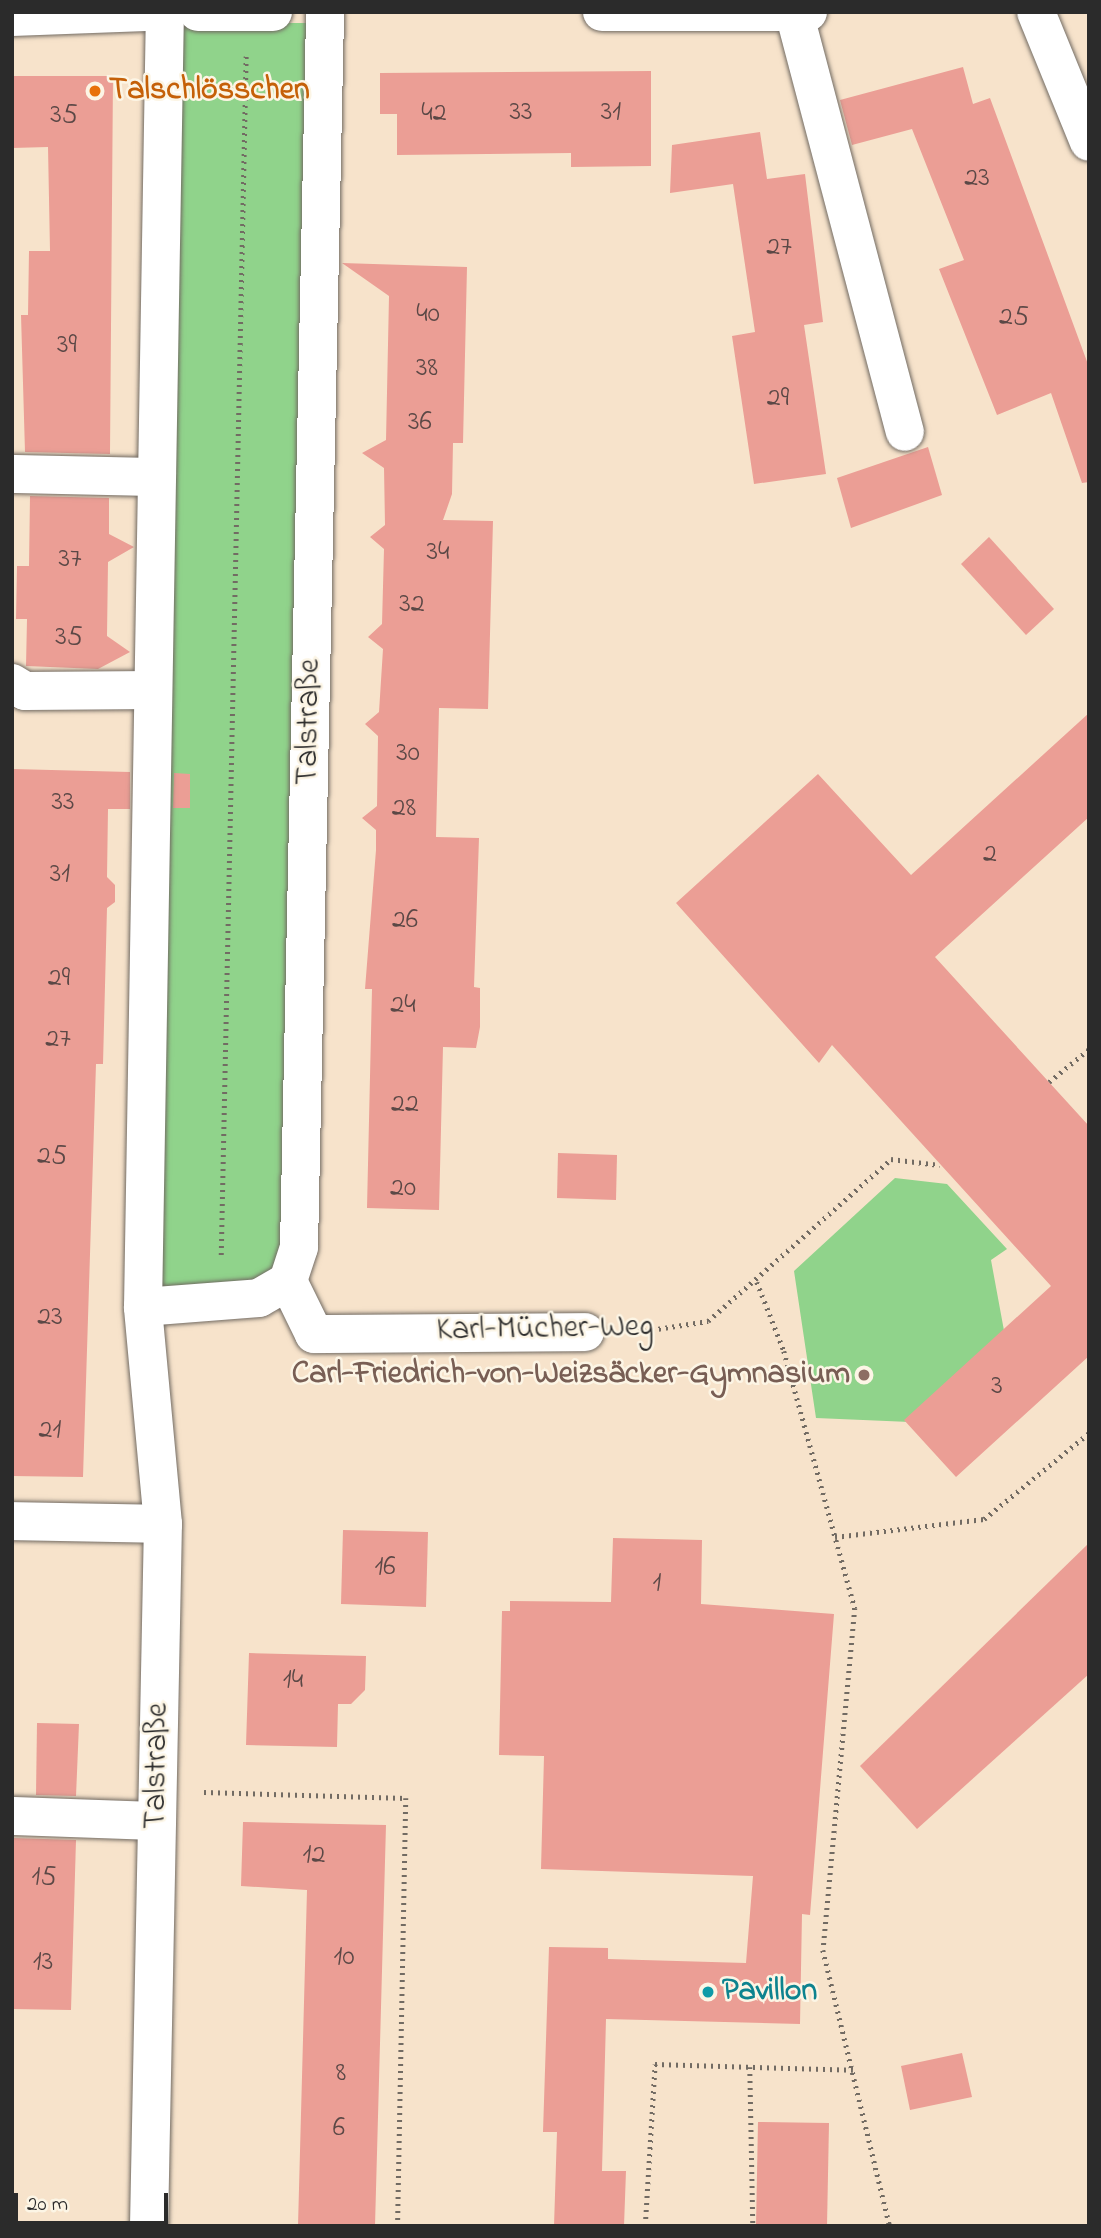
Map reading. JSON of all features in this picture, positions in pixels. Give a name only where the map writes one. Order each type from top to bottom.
[{"type":"street","points":[[12,17],[146,12]]},
{"type":"street","name":"Talstraße","points":[[149,2226],[163,1524],[143,1307],[165,12]]},
{"type":"street","points":[[198,12],[260,13]]},
{"type":"street","name":"Talstraße","points":[[288,1281],[299,1247],[325,12]]},
{"type":"street","points":[[602,12],[802,14],[905,432]]},
{"type":"street","points":[[1036,12],[1089,142]]},
{"type":"street","points":[[12,474],[157,477]]},
{"type":"street","points":[[12,682],[25,691],[153,690]]},
{"type":"street","points":[[143,1307],[220,1304],[259,1298],[288,1281]]},
{"type":"street","name":"Karl-Mücher-Weg","points":[[288,1281],[314,1334],[585,1332]]},
{"type":"street","points":[[12,1521],[163,1524]]},
{"type":"street","points":[[12,1816],[158,1806]]},
{"type":"path","points":[[220,1304],[260,13]]},
{"type":"path","points":[[1049,1082],[1089,1049]]},
{"type":"path","name":"Karl-Mücher-Weg","points":[[585,1332],[631,1334],[708,1321],[757,1282],[891,1158],[940,1165]]},
{"type":"path","points":[[757,1282],[784,1351],[855,1608],[823,1950],[890,2226]]},
{"type":"path","points":[[835,1537],[984,1519],[1089,1433]]},
{"type":"path","points":[[158,1806],[406,1798],[398,2226]]},
{"type":"path","points":[[645,2226],[655,2064],[853,2070]]},
{"type":"path","points":[[750,2067],[753,2226]]},
{"type":"green space","points":[[173,23],[328,23],[285,1278],[146,1304]]},
{"type":"green space","points":[[895,1178],[947,1184],[1007,1249],[991,1260],[1005,1336],[910,1422],[816,1418],[794,1271]]},
{"type":"building","points":[[963,67],[973,104],[990,98],[1089,367],[1089,482],[1082,483],[1051,393],[997,415],[939,269],[964,260],[912,129],[852,145],[840,100]]},
{"type":"building","points":[[651,71],[651,166],[571,167],[571,153],[397,155],[397,114],[380,114],[380,73]]},
{"type":"building","points":[[12,76],[113,76],[110,454],[25,452],[21,315],[28,315],[29,251],[50,251],[48,147],[12,148]]},
{"type":"building","points":[[760,132],[767,179],[805,174],[823,322],[804,325],[826,474],[754,484],[732,336],[755,332],[733,184],[670,193],[672,145]]},
{"type":"building","points":[[342,263],[467,267],[463,443],[453,443],[452,494],[443,520],[493,521],[488,709],[439,708],[436,837],[479,838],[474,987],[480,988],[480,1027],[476,1048],[443,1047],[439,1210],[367,1208],[372,989],[365,989],[376,830],[362,818],[377,806],[378,736],[365,724],[379,712],[383,649],[368,637],[382,624],[384,549],[370,537],[385,525],[384,468],[362,453],[386,440],[389,296]]},
{"type":"building","points":[[928,447],[942,495],[851,528],[837,478]]},
{"type":"building","points":[[30,496],[109,498],[109,534],[134,547],[108,562],[107,636],[130,652],[98,669],[26,666],[27,619],[16,619],[17,566],[29,566]]},
{"type":"building","points":[[989,537],[1054,609],[1026,635],[961,564]]},
{"type":"building","points":[[1089,713],[1089,817],[935,957],[1089,1126],[1089,1356],[956,1477],[904,1420],[1051,1286],[832,1045],[819,1063],[676,903],[818,774],[911,875]]},
{"type":"building","points":[[12,769],[130,772],[130,809],[108,809],[107,877],[115,885],[115,902],[107,908],[103,1064],[96,1064],[83,1477],[12,1476]]},
{"type":"building","points":[[174,773],[190,774],[190,808],[173,808]]},
{"type":"building","points":[[558,1153],[617,1155],[616,1200],[557,1198]]},
{"type":"building","points":[[343,1530],[428,1532],[426,1607],[341,1604]]},
{"type":"building","points":[[613,1538],[702,1540],[701,1604],[834,1614],[810,1915],[802,1914],[800,2024],[606,2019],[602,2171],[626,2171],[624,2226],[554,2226],[557,2132],[543,2132],[549,1947],[608,1948],[608,1959],[746,1963],[753,1876],[541,1869],[544,1756],[499,1755],[502,1611],[510,1611],[510,1601],[611,1602]]},
{"type":"building","points":[[1089,1543],[1089,1674],[917,1829],[860,1766]]},
{"type":"building","points":[[249,1653],[366,1656],[365,1690],[351,1704],[338,1704],[337,1747],[246,1745]]},
{"type":"building","points":[[37,1723],[79,1724],[76,1796],[36,1795]]},
{"type":"building","points":[[243,1822],[386,1825],[375,2226],[298,2226],[307,1890],[241,1886]]},
{"type":"building","points":[[12,1838],[76,1840],[71,2010],[12,2009]]},
{"type":"building","points":[[962,2053],[972,2097],[910,2110],[901,2066]]},
{"type":"building","points":[[758,2122],[829,2123],[827,2226],[756,2226]]},
{"type":"place","name":"Talschlösschen","points":[[95,91]]},
{"type":"place","name":"Carl-Friedrich-von-Weizsäcker-Gymnasium","points":[[864,1375]]},
{"type":"place","name":"Pavillon","points":[[708,1992]]}]
